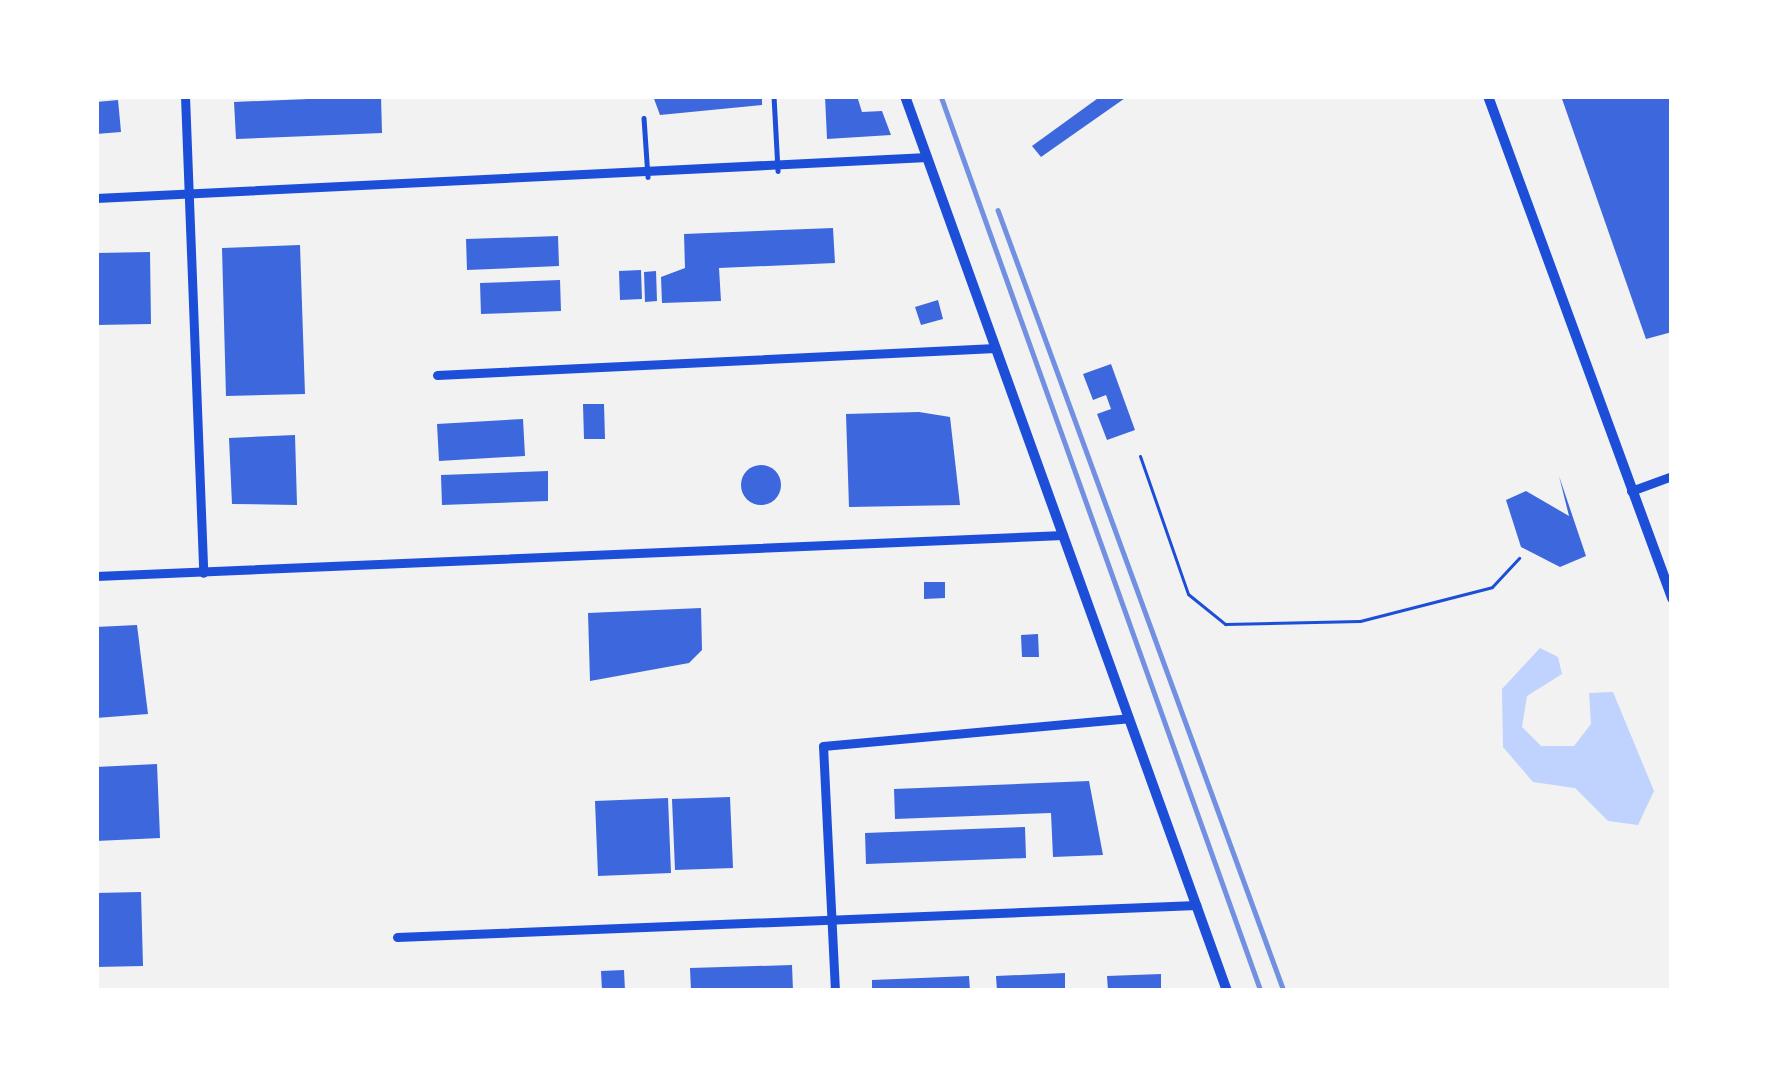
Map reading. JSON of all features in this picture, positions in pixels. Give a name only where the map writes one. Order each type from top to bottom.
[{"type":"street","points":[[185,96],[203,573]]},
{"type":"street","points":[[904,96],[1226,991]]},
{"type":"street","points":[[1488,96],[1672,598]]},
{"type":"street","points":[[96,198],[778,171],[926,157]]},
{"type":"street","points":[[436,375],[995,349]]},
{"type":"street","points":[[1631,490],[1672,476]]},
{"type":"street","points":[[96,575],[1063,536]]},
{"type":"street","points":[[835,991],[823,746],[1129,718]]},
{"type":"street","points":[[397,937],[1196,905]]},
{"type":"lane","points":[[774,96],[778,171]]},
{"type":"lane","points":[[644,118],[648,177]]},
{"type":"path","points":[[1140,455],[1188,594],[1226,624],[1360,621],[1492,586],[1519,558]]},
{"type":"water","points":[[1540,648],[1558,657],[1562,674],[1527,696],[1522,727],[1541,746],[1574,746],[1591,724],[1589,693],[1613,692],[1654,791],[1638,825],[1608,821],[1575,788],[1533,782],[1503,747],[1502,689]]},
{"type":"building","points":[[381,96],[382,133],[236,139],[234,102]]},
{"type":"building","points":[[653,96],[762,96],[762,105],[660,115]]},
{"type":"building","points":[[825,96],[857,96],[862,112],[882,111],[891,135],[827,139]]},
{"type":"building","points":[[1101,96],[1128,96],[1041,157],[1032,146]]},
{"type":"building","points":[[1561,96],[1672,96],[1672,332],[1646,339]]},
{"type":"building","points":[[118,100],[121,132],[96,134],[96,102]]},
{"type":"building","points":[[833,228],[835,263],[719,268],[721,301],[662,303],[661,277],[685,268],[684,234]]},
{"type":"building","points":[[558,236],[559,266],[467,270],[466,239]]},
{"type":"building","points":[[300,245],[305,394],[226,396],[222,248]]},
{"type":"building","points":[[150,252],[151,324],[96,325],[96,253]]},
{"type":"building","points":[[641,270],[642,299],[620,300],[619,271]]},
{"type":"building","points":[[656,271],[657,301],[645,302],[644,272]]},
{"type":"building","points":[[560,280],[561,311],[481,314],[480,283]]},
{"type":"building","points":[[938,300],[943,319],[921,325],[915,307]]},
{"type":"building","points":[[1111,364],[1135,430],[1107,440],[1097,414],[1111,409],[1106,395],[1093,400],[1083,374]]},
{"type":"building","points":[[583,404],[604,404],[605,439],[584,439]]},
{"type":"building","points":[[919,412],[950,417],[960,505],[849,507],[846,414]]},
{"type":"building","points":[[523,419],[525,456],[439,461],[437,424]]},
{"type":"building","points":[[295,435],[297,505],[232,504],[229,438]]},
{"type":"building","points":[[761,465],[775,471],[781,485],[775,499],[761,505],[747,499],[741,485],[747,471]]},
{"type":"building","points":[[548,471],[548,501],[442,505],[441,475]]},
{"type":"building","points":[[1559,476],[1586,556],[1560,567],[1521,547],[1506,500],[1526,491],[1569,516]]},
{"type":"building","points":[[924,582],[945,582],[945,598],[924,599]]},
{"type":"building","points":[[701,608],[702,650],[689,663],[590,681],[588,613]]},
{"type":"building","points":[[137,625],[148,714],[96,718],[96,627]]},
{"type":"building","points":[[1038,634],[1039,657],[1022,657],[1021,635]]},
{"type":"building","points":[[157,764],[160,838],[96,841],[96,767]]},
{"type":"building","points":[[1089,781],[1103,855],[1053,857],[1051,813],[895,819],[894,789]]},
{"type":"building","points":[[730,797],[733,868],[675,870],[672,799]]},
{"type":"building","points":[[668,798],[671,873],[598,876],[595,801]]},
{"type":"building","points":[[1025,827],[1026,858],[866,864],[865,833]]},
{"type":"building","points":[[141,892],[143,966],[96,967],[96,893]]},
{"type":"building","points":[[792,965],[793,991],[691,991],[690,968]]},
{"type":"building","points":[[624,970],[625,991],[602,991],[601,971]]},
{"type":"building","points":[[1065,973],[1065,991],[997,991],[996,976]]},
{"type":"building","points":[[1161,974],[1161,991],[1108,991],[1107,976]]},
{"type":"building","points":[[969,976],[970,991],[872,991],[872,980]]},
{"type":"railway","points":[[941,96],[1261,991]]},
{"type":"railway","points":[[998,210],[1284,991]]}]
